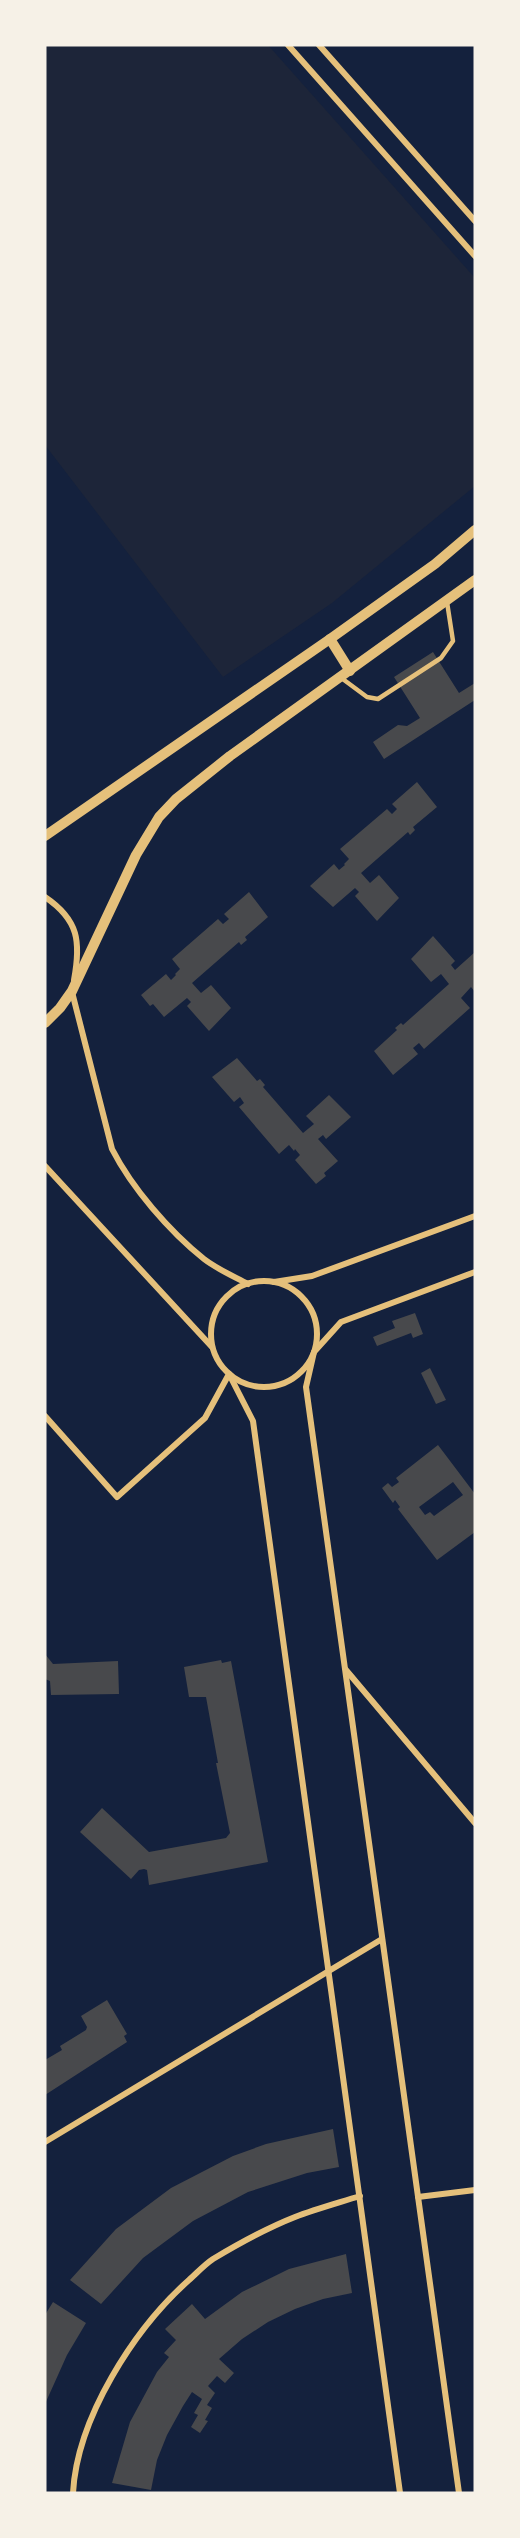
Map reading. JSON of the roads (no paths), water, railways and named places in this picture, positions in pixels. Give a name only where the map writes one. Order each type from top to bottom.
[{"type":"street","points":[[288,45],[475,256]]},
{"type":"street","points":[[319,45],[475,221]]},
{"type":"street","points":[[45,836],[330,639],[435,564],[475,530]]},
{"type":"street","points":[[45,1023],[72,991],[136,855],[159,817],[176,799],[197,781],[475,580]]},
{"type":"street","points":[[330,639],[345,674]]},
{"type":"street","points":[[45,897],[59,907],[70,921],[78,937],[78,955],[72,991],[112,1149],[122,1169],[135,1189],[203,1258],[248,1284]]},
{"type":"street","points":[[45,1166],[213,1348]]},
{"type":"street","points":[[400,2493],[253,1421],[229,1374],[219,1362],[213,1348],[211,1332],[218,1309],[234,1291],[248,1284],[312,1276],[475,1216]]},
{"type":"street","points":[[229,1374],[244,1383],[260,1387],[278,1385],[300,1373],[314,1352],[341,1322],[475,1272]]},
{"type":"street","points":[[274,1282],[291,1288],[305,1300],[314,1316],[317,1334],[306,1387],[459,2493]]},
{"type":"street","points":[[45,1416],[117,1497],[204,1418],[229,1374]]},
{"type":"street","points":[[345,1669],[475,1823]]},
{"type":"street","points":[[45,2142],[382,1939]]},
{"type":"street","points":[[418,2197],[475,2190]]},
{"type":"street","points":[[74,2493],[82,2446],[103,2394],[125,2353],[178,2290],[211,2260],[250,2239],[294,2217],[360,2196]]},
{"type":"lane","points":[[345,674],[367,697],[378,699],[441,658],[453,641],[447,601]]}]
